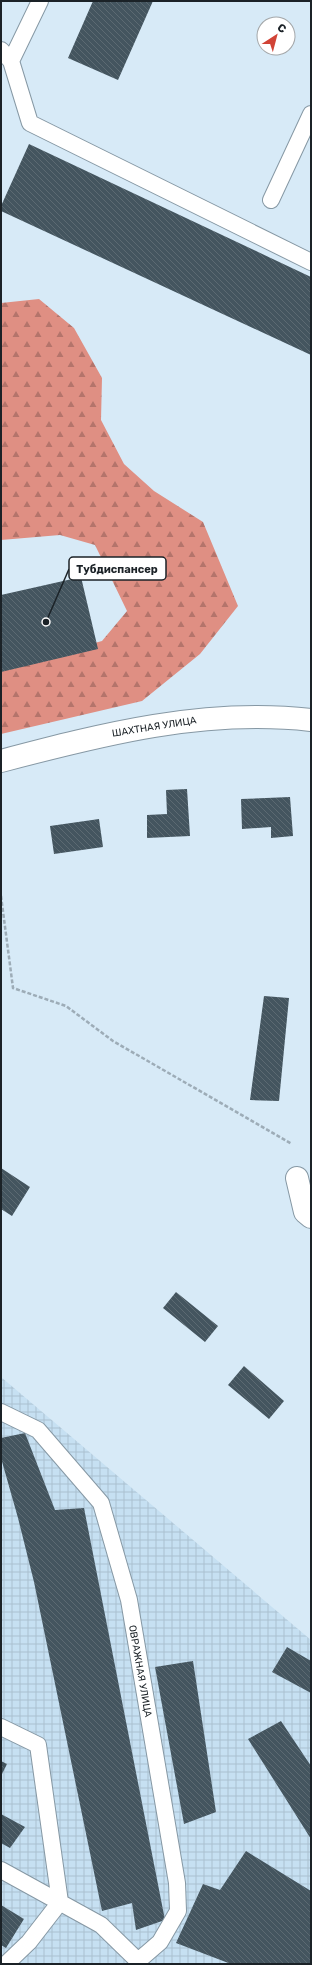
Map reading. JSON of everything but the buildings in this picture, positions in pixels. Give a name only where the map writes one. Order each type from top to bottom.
[{"type":"main road","name":"ШАХТНАЯ УЛИЦА","points":[[1,761],[100,735],[199,719],[279,716],[311,720]]},
{"type":"main road","points":[[297,1178],[306,1212],[311,1217]]},
{"type":"lane","points":[[40,1],[6,55],[30,123],[311,262]]},
{"type":"lane","points":[[271,200],[311,114]]},
{"type":"lane","name":"ОВРАЖНАЯ УЛИЦА","points":[[1,1412],[38,1430],[101,1503],[129,1600],[177,1883],[178,1911],[160,1942],[138,1962]]},
{"type":"lane","points":[[1,1727],[38,1745],[60,1902],[29,1942],[6,1964]]},
{"type":"lane","points":[[1,1870],[101,1925],[138,1962]]},
{"type":"path","points":[[1,896],[13,988],[66,1006],[113,1041],[292,1144]]},
{"type":"shaded area","points":[[1,1377],[311,1640],[311,1964],[1,1964]]},
{"type":"green space","points":[[39,299],[74,328],[102,378],[101,420],[124,464],[154,491],[203,522],[238,606],[200,654],[142,701],[1,734],[1,668],[102,641],[127,611],[95,545],[60,535],[1,540],[1,303]]},
{"type":"place","name":"Тубдиспансер","points":[[46,622]]}]
